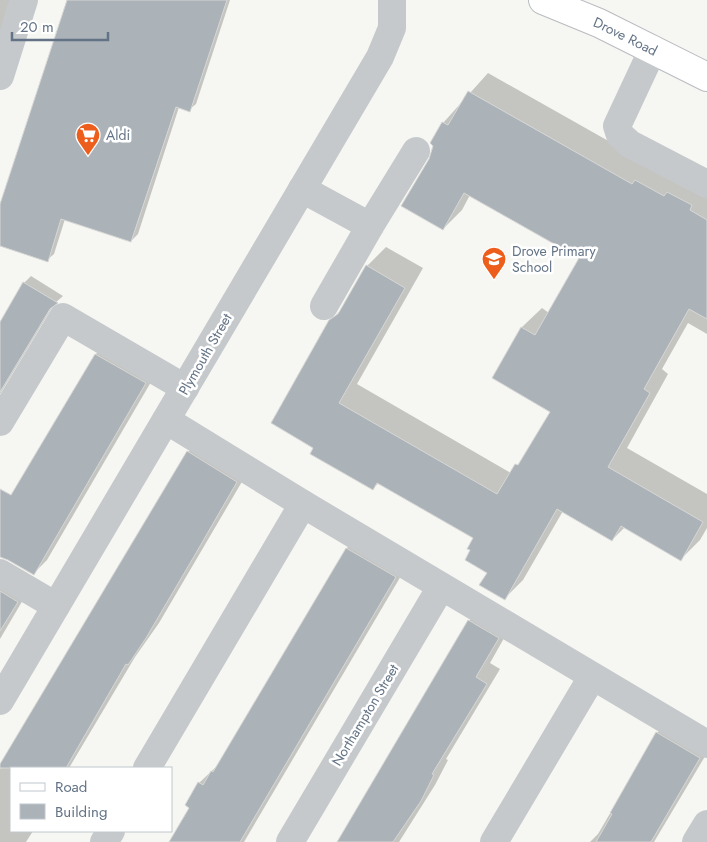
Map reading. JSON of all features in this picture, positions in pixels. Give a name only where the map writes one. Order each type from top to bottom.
[{"type":"main road","name":"Drove Road","points":[[543,0],[653,49],[707,77]]},
{"type":"street","points":[[0,76],[24,0]]},
{"type":"street","name":"Plymouth Street","points":[[0,701],[380,57],[392,28],[392,0]]},
{"type":"street","points":[[653,49],[617,126],[620,135],[630,144],[707,184]]},
{"type":"street","points":[[324,306],[416,151]]},
{"type":"street","points":[[302,189],[370,226]]},
{"type":"street","points":[[0,422],[63,317],[185,388]]},
{"type":"street","points":[[166,420],[441,587],[707,744]]},
{"type":"street","points":[[148,767],[303,504]]},
{"type":"street","points":[[0,573],[56,606]]},
{"type":"street","name":"Northampton Street","points":[[290,842],[441,587]]},
{"type":"street","points":[[494,842],[592,677]]},
{"type":"street","points":[[696,842],[707,824]]},
{"type":"building","name":"Aldi","points":[[67,0],[227,0],[190,112],[176,107],[131,242],[61,219],[48,262],[0,246],[0,204]]},
{"type":"building","points":[[468,91],[632,184],[635,180],[664,196],[667,192],[692,205],[690,210],[707,220],[707,319],[689,309],[644,389],[650,393],[608,467],[703,522],[681,561],[621,526],[612,541],[557,509],[505,600],[479,585],[487,573],[465,560],[470,550],[467,549],[473,538],[377,483],[373,490],[310,454],[313,448],[271,423],[329,320],[338,314],[366,265],[405,288],[339,403],[497,494],[515,464],[518,465],[550,412],[492,378],[521,327],[535,335],[579,258],[464,193],[443,230],[401,206],[429,159],[433,146],[430,143],[442,122],[448,125]]},
{"type":"building","points":[[23,282],[58,303],[50,309],[0,392],[0,322]]},
{"type":"building","points":[[95,354],[146,383],[34,575],[0,557],[0,489],[11,495]]},
{"type":"building","points":[[187,451],[237,482],[146,638],[128,665],[126,664],[67,767],[0,768],[0,764]]},
{"type":"building","points":[[346,548],[396,577],[240,842],[169,842],[189,808],[185,805],[198,782],[203,785],[211,771],[213,772]]},
{"type":"building","points":[[0,591],[18,602],[0,631]]},
{"type":"building","points":[[468,620],[499,638],[476,677],[487,684],[432,774],[434,775],[421,801],[393,842],[337,842]]},
{"type":"building","points":[[656,732],[700,758],[651,842],[596,842],[612,814],[610,813]]},
{"type":"place","name":"Aldi","points":[[88,156]]},
{"type":"place","name":"Drove Primary School","points":[[494,280]]}]
